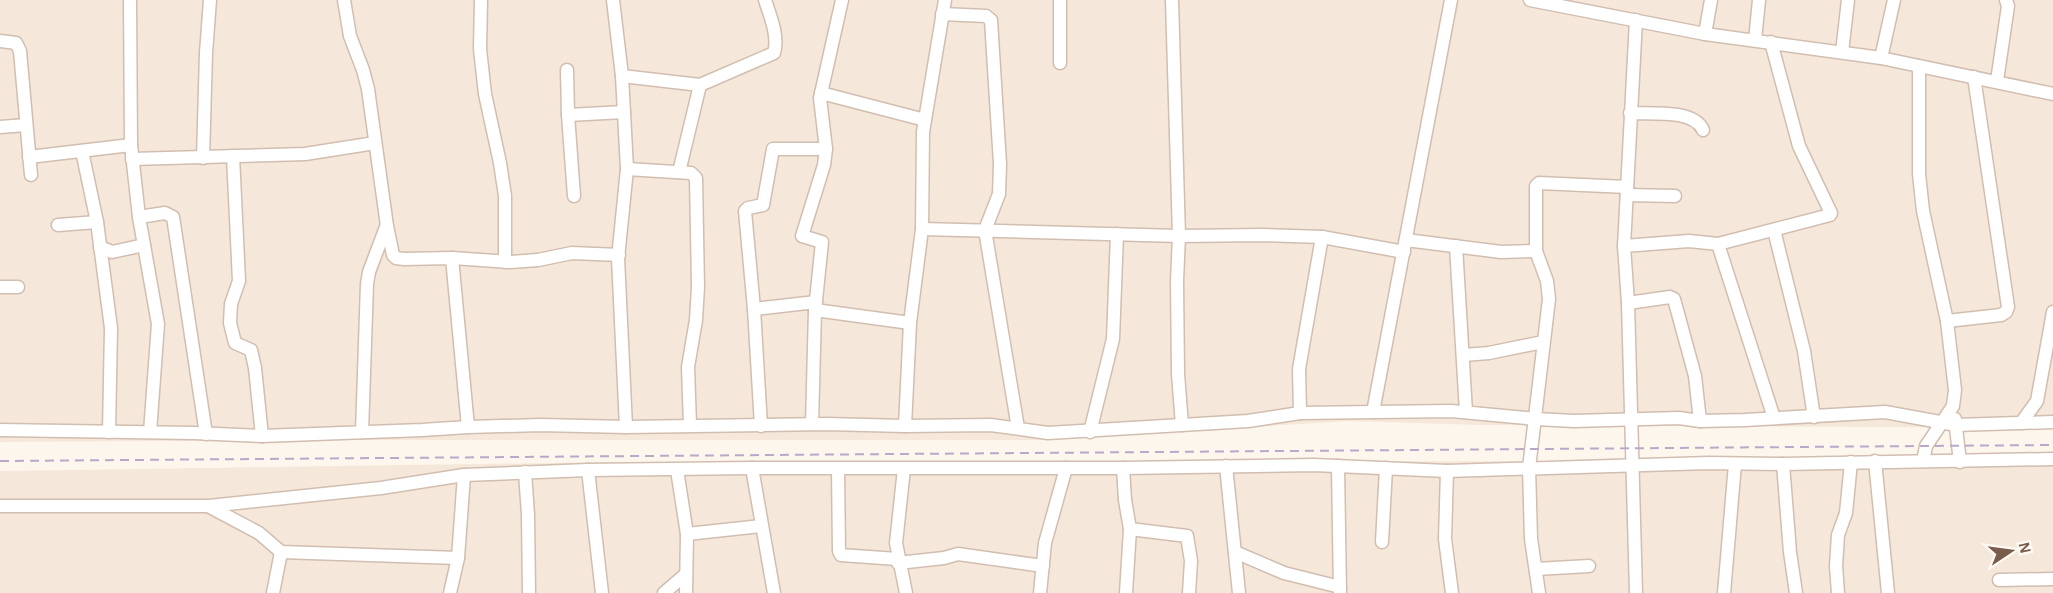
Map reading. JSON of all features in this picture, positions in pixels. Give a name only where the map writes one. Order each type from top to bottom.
[{"type":"street","points":[[130,0],[130,146],[139,217],[158,324],[150,432]]},
{"type":"street","points":[[203,158],[210,0]]},
{"type":"street","points":[[344,0],[350,36],[368,89],[387,226],[393,255],[396,258],[452,258],[505,262],[538,260],[572,253],[619,255]]},
{"type":"street","points":[[481,0],[480,50],[485,94],[505,195],[505,262]]},
{"type":"street","points":[[613,0],[622,76],[627,169],[619,255],[626,427]]},
{"type":"street","points":[[622,76],[700,85],[774,53],[776,45],[772,20],[765,0]]},
{"type":"street","points":[[812,424],[816,306],[822,242],[802,236],[825,165],[826,149],[821,93],[842,0]]},
{"type":"street","points":[[905,426],[910,323],[922,229],[925,120],[945,0]]},
{"type":"street","points":[[1060,0],[1060,63]]},
{"type":"street","points":[[1172,0],[1179,236],[1178,374],[1182,424]]},
{"type":"street","points":[[1373,412],[1451,0]]},
{"type":"street","points":[[1530,0],[1588,6],[1636,20],[1705,34],[1881,58],[2053,94]]},
{"type":"street","points":[[1705,34],[1711,0]]},
{"type":"street","points":[[1755,40],[1759,0]]},
{"type":"street","points":[[1842,52],[1848,0]]},
{"type":"street","points":[[1881,58],[1894,0]]},
{"type":"street","points":[[1996,81],[2008,6],[2006,0]]},
{"type":"street","points":[[942,14],[986,16],[991,20],[1000,164],[999,194],[985,230],[1018,428]]},
{"type":"street","points":[[1636,20],[1624,246],[1628,303],[1636,593]]},
{"type":"street","points":[[0,41],[13,42],[18,45],[31,175]]},
{"type":"street","points":[[1624,246],[1689,241],[1718,244],[1830,215],[1799,146],[1771,42]]},
{"type":"street","points":[[1919,66],[1919,174],[1923,212],[1947,321],[1955,377],[1953,406],[1960,462]]},
{"type":"street","points":[[567,70],[574,196]]},
{"type":"street","points":[[1947,321],[2001,315],[2008,307],[1974,77]]},
{"type":"street","points":[[679,172],[700,85]]},
{"type":"street","points":[[821,93],[925,120]]},
{"type":"street","points":[[568,115],[624,112]]},
{"type":"street","points":[[1630,113],[1691,117],[1700,123],[1703,130]]},
{"type":"street","points":[[0,127],[26,124]]},
{"type":"street","points":[[132,159],[305,154],[375,143]]},
{"type":"street","points":[[29,158],[130,146]]},
{"type":"street","points":[[761,426],[745,211],[748,208],[763,205],[773,149],[826,149]]},
{"type":"street","points":[[82,151],[97,222],[106,249],[103,264],[111,328],[108,432]]},
{"type":"street","points":[[233,156],[239,281],[231,304],[230,323],[235,343],[251,350],[262,436]]},
{"type":"street","points":[[627,169],[691,172],[696,178],[698,287],[696,320],[688,367],[690,426]]},
{"type":"street","points":[[1539,593],[1531,539],[1529,468],[1549,290],[1536,251],[1536,186],[1539,183],[1675,196]]},
{"type":"street","points":[[139,217],[165,213],[173,217],[206,434]]},
{"type":"street","points":[[58,225],[97,222]]},
{"type":"street","points":[[362,432],[366,284],[387,226]]},
{"type":"street","points":[[922,229],[1179,236],[1322,237],[1405,246],[1456,246],[1515,253],[1536,251]]},
{"type":"street","points":[[1774,230],[1804,351],[1814,417]]},
{"type":"street","points":[[1090,432],[1113,339],[1118,234]]},
{"type":"street","points":[[1300,413],[1299,369],[1322,237]]},
{"type":"street","points":[[106,249],[144,244]]},
{"type":"street","points":[[1718,244],[1774,418]]},
{"type":"street","points":[[1456,246],[1466,412]]},
{"type":"street","points":[[452,258],[468,426]]},
{"type":"street","points":[[0,287],[18,287]]},
{"type":"street","points":[[1628,303],[1670,297],[1674,299],[1695,376],[1700,421]]},
{"type":"street","points":[[754,309],[816,306],[910,323]]},
{"type":"street","points":[[2021,423],[2037,402],[2049,362],[2053,312]]},
{"type":"street","points":[[1464,355],[1488,353],[1543,342]]},
{"type":"street","points":[[2037,402],[2052,424]]},
{"type":"street","points":[[1923,461],[1926,446],[1953,406]]},
{"type":"street","points":[[0,430],[262,436],[468,426],[626,427],[812,424],[991,425],[1048,433],[1248,421],[1300,413],[1451,411],[1574,421],[1679,418],[1700,421],[1885,412],[1956,425],[2052,424]]},
{"type":"street","points":[[0,506],[209,507],[381,488],[464,475],[588,470],[1338,466],[1447,471],[1632,465],[2053,459]]},
{"type":"street","points":[[1875,461],[1888,593]]},
{"type":"street","points":[[1838,593],[1836,566],[1838,535],[1846,513],[1851,462]]},
{"type":"street","points":[[1724,593],[1735,464]]},
{"type":"street","points":[[1783,464],[1793,591]]},
{"type":"street","points":[[1226,466],[1239,593]]},
{"type":"street","points":[[1235,552],[1291,576],[1340,590],[1338,466]]},
{"type":"street","points":[[752,468],[774,593]]},
{"type":"street","points":[[1040,593],[1045,543],[1066,468]]},
{"type":"street","points":[[1123,468],[1130,529],[1126,593]]},
{"type":"street","points":[[1382,542],[1386,468]]},
{"type":"street","points":[[838,469],[839,551],[841,555],[898,561],[944,558],[958,554],[1043,566]]},
{"type":"street","points":[[904,469],[896,543],[906,593]]},
{"type":"street","points":[[588,470],[602,593]]},
{"type":"street","points":[[677,470],[687,534],[686,593]]},
{"type":"street","points":[[1447,471],[1444,539],[1452,593]]},
{"type":"street","points":[[525,472],[529,593]]},
{"type":"street","points":[[450,593],[458,558],[464,475]]},
{"type":"street","points":[[209,507],[260,533],[281,552],[458,558]]},
{"type":"street","points":[[687,534],[761,526]]},
{"type":"street","points":[[1130,529],[1187,536],[1191,561],[1189,593]]},
{"type":"street","points":[[273,593],[281,552]]},
{"type":"street","points":[[1536,568],[1589,566]]},
{"type":"street","points":[[664,593],[686,574]]},
{"type":"street","points":[[2000,580],[2053,579]]},
{"type":"shaded area","points":[[0,0],[2053,0],[2053,428],[1478,425],[1350,421],[1037,440],[0,442]]},
{"type":"shaded area","points":[[2053,453],[2053,593],[0,593],[0,471],[621,462],[1656,461]]},
{"type":"railway","points":[[0,461],[2053,445]]}]
